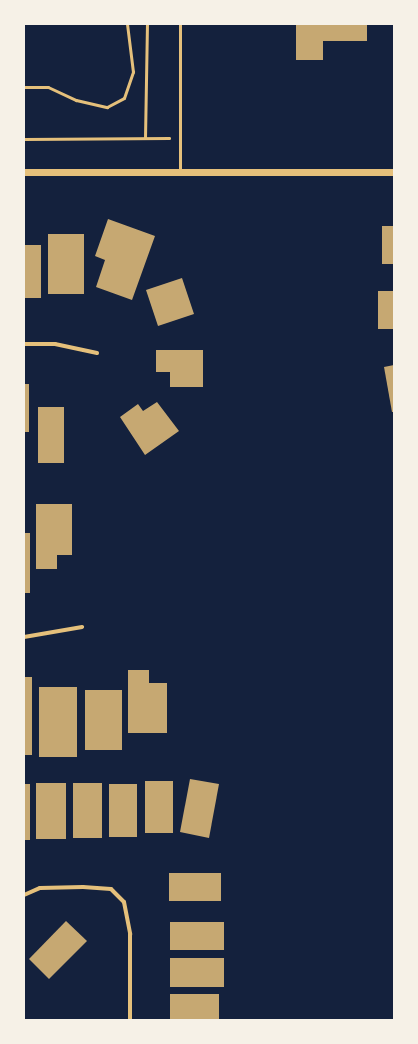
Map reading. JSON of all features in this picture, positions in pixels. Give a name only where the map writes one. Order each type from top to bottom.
[{"type":"street","points":[[24,172],[394,172]]},
{"type":"street","points":[[24,344],[55,344],[97,353]]},
{"type":"street","points":[[24,637],[82,627]]},
{"type":"street","points":[[24,895],[40,888],[83,887],[111,889],[124,902],[130,934],[130,1020]]},
{"type":"lane","points":[[24,87],[48,87],[76,100],[107,106],[124,98],[133,72],[127,24]]},
{"type":"lane","points":[[180,24],[180,172]]},
{"type":"path","points":[[145,138],[147,24]]},
{"type":"path","points":[[24,139],[180,138]]},
{"type":"building","points":[[296,24],[367,24],[367,41],[323,41],[323,60],[296,60]]},
{"type":"building","points":[[108,219],[155,236],[132,300],[96,287],[105,260],[95,256]]},
{"type":"building","points":[[382,226],[394,226],[394,264],[382,264]]},
{"type":"building","points":[[48,234],[84,234],[84,294],[48,294]]},
{"type":"building","points":[[24,245],[41,245],[41,298],[24,298]]},
{"type":"building","points":[[182,278],[194,314],[158,326],[146,290]]},
{"type":"building","points":[[378,291],[394,291],[394,329],[378,329]]},
{"type":"building","points":[[156,350],[203,350],[203,387],[170,387],[170,372],[156,372]]},
{"type":"building","points":[[394,365],[394,412],[392,412],[384,367]]},
{"type":"building","points":[[24,384],[29,384],[29,432],[24,432]]},
{"type":"building","points":[[157,402],[179,431],[145,455],[120,417],[138,404],[143,411]]},
{"type":"building","points":[[38,407],[64,407],[64,463],[38,463]]},
{"type":"building","points":[[36,504],[72,504],[72,555],[57,555],[57,569],[36,569]]},
{"type":"building","points":[[24,533],[30,533],[30,593],[24,593]]},
{"type":"building","points":[[128,670],[149,670],[149,683],[167,683],[167,733],[128,733]]},
{"type":"building","points":[[24,677],[32,677],[32,755],[24,755]]},
{"type":"building","points":[[39,687],[77,687],[77,757],[39,757]]},
{"type":"building","points":[[85,690],[122,690],[122,750],[85,750]]},
{"type":"building","points":[[190,779],[219,784],[209,838],[180,832]]},
{"type":"building","points":[[145,781],[173,781],[173,833],[145,833]]},
{"type":"building","points":[[36,783],[66,783],[66,839],[36,839]]},
{"type":"building","points":[[73,783],[102,783],[102,838],[73,838]]},
{"type":"building","points":[[24,784],[30,784],[30,840],[24,840]]},
{"type":"building","points":[[109,784],[137,784],[137,837],[109,837]]},
{"type":"building","points":[[169,873],[221,873],[221,901],[169,901]]},
{"type":"building","points":[[66,921],[87,941],[49,979],[29,959]]},
{"type":"building","points":[[170,922],[224,922],[224,950],[170,950]]},
{"type":"building","points":[[170,958],[224,958],[224,987],[170,987]]},
{"type":"building","points":[[170,994],[219,994],[219,1020],[170,1020]]}]
